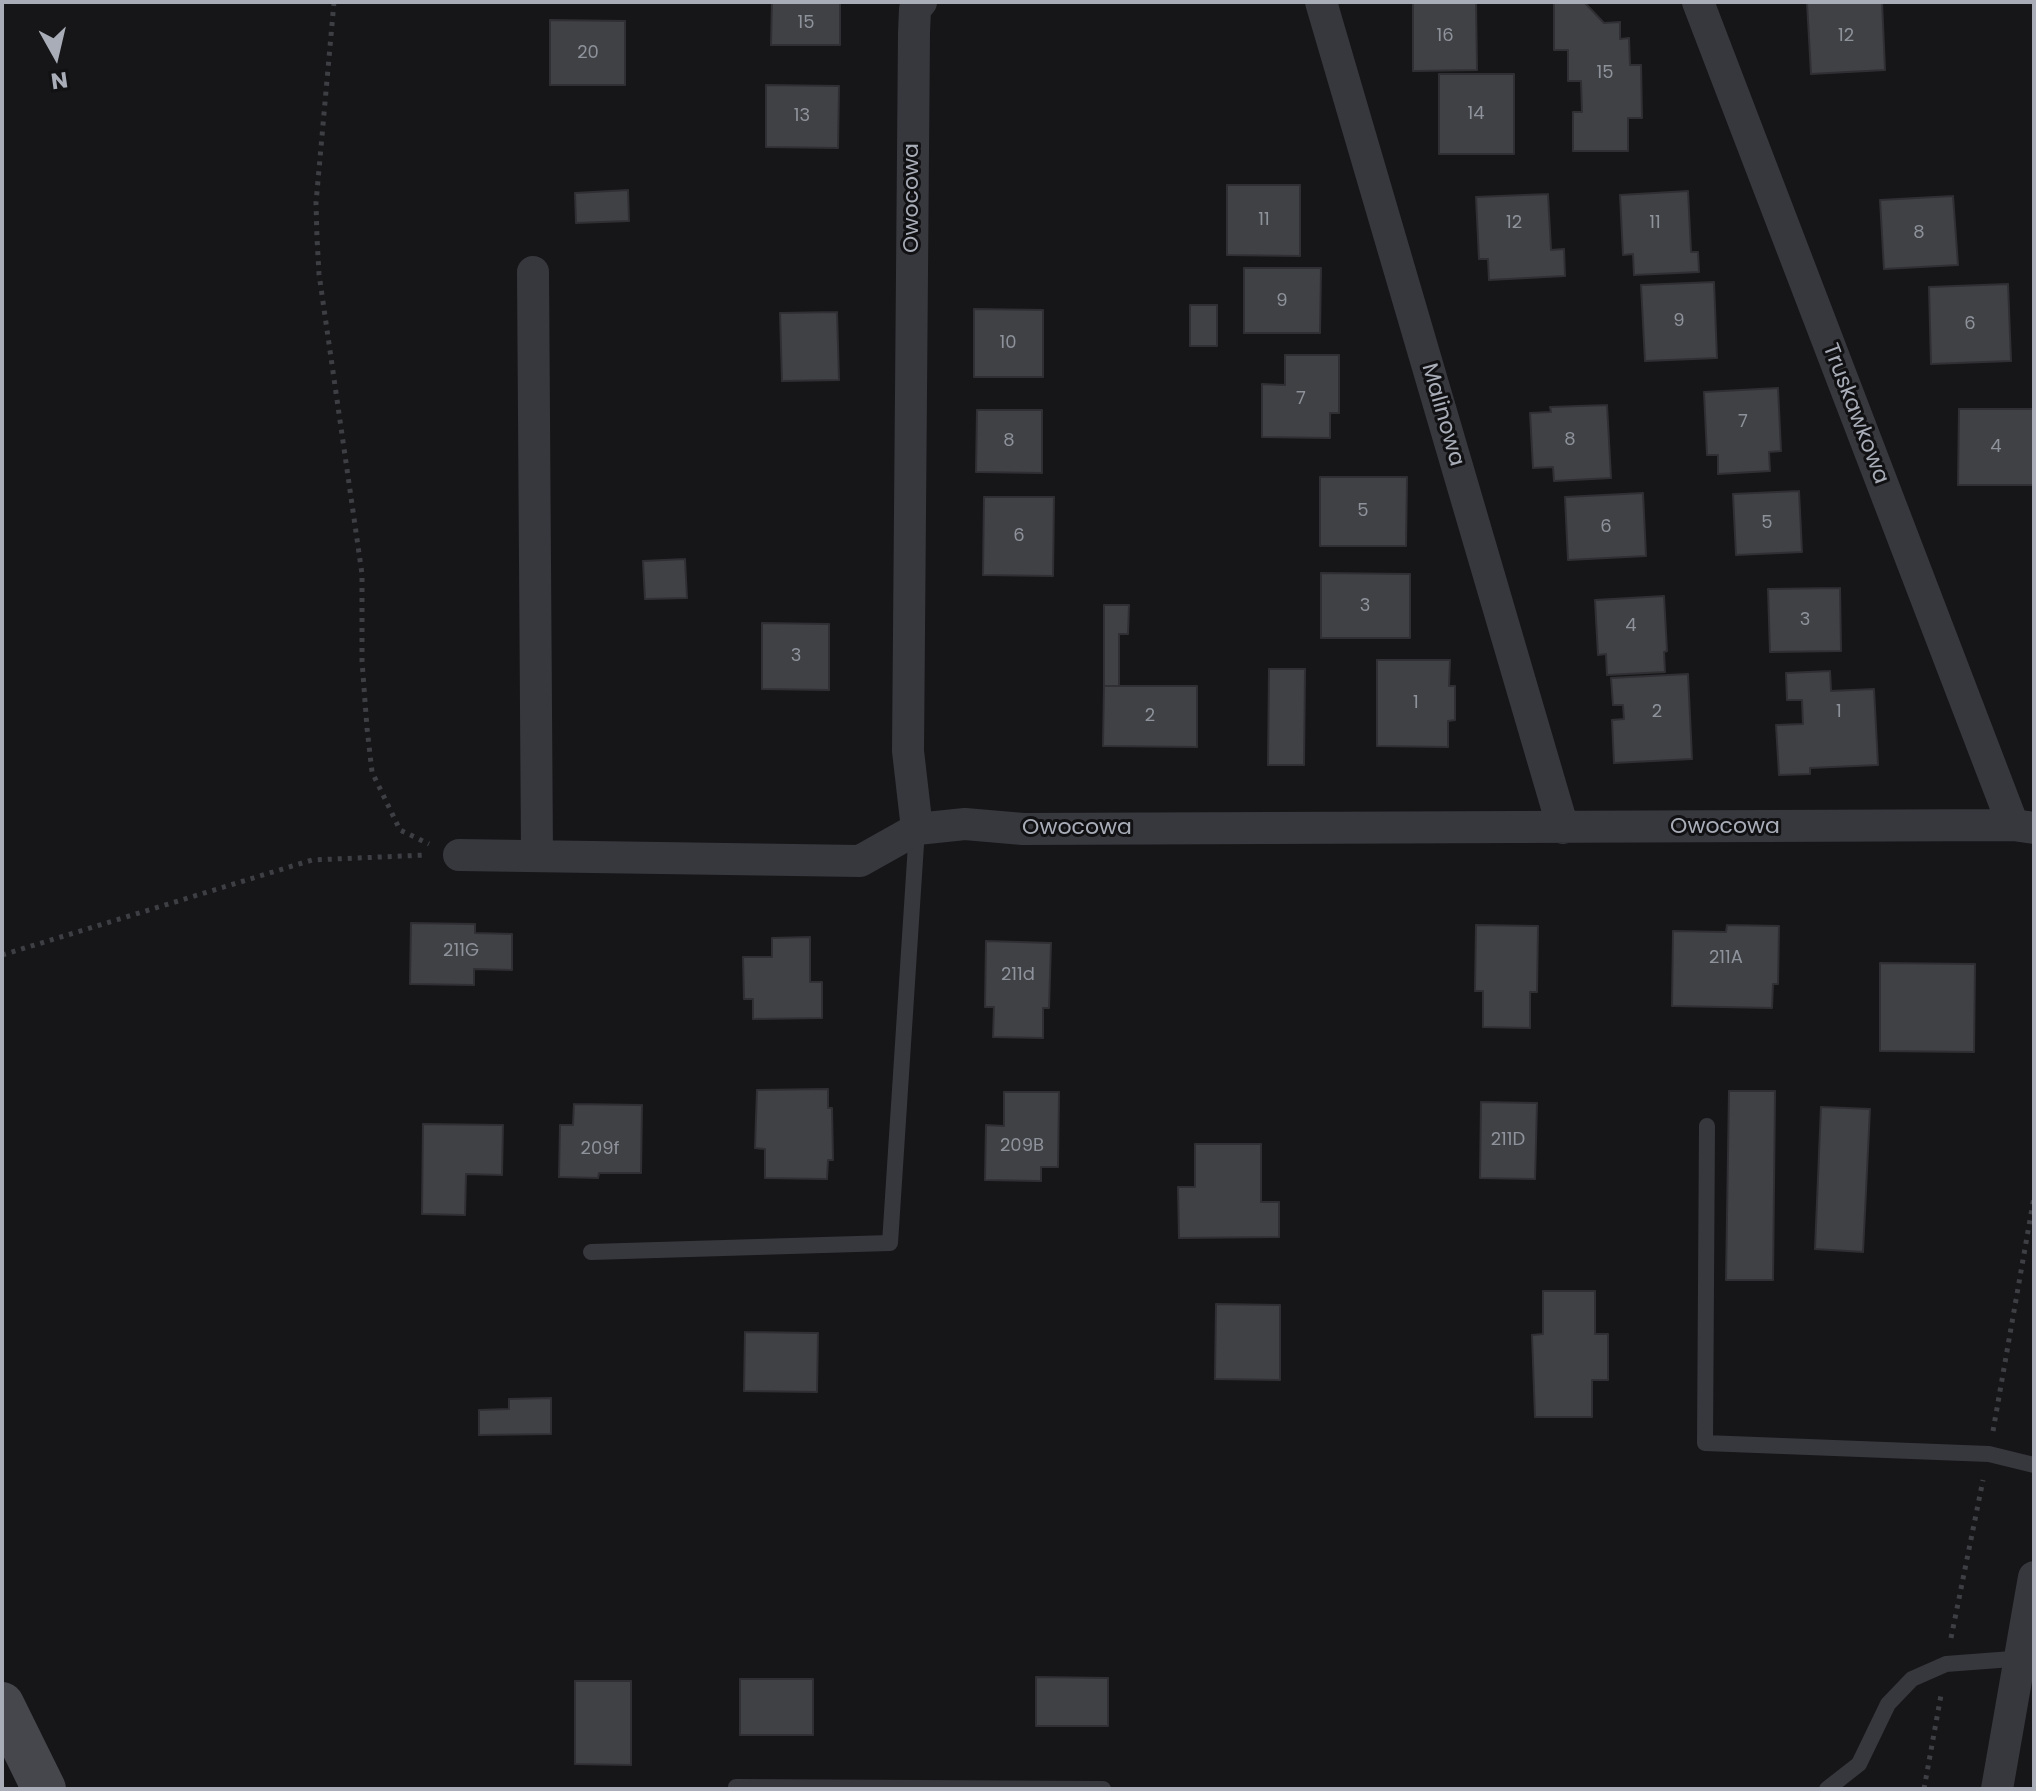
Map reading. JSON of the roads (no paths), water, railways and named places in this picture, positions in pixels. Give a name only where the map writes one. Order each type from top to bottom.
[{"type":"main road","points":[[2,1704],[44,1789]]},
{"type":"street","name":"Owocowa","points":[[921,2],[915,9],[914,33],[908,751],[917,829],[965,824],[1023,829],[2023,826]]},
{"type":"street","name":"Malinowa","points":[[1321,2],[1563,828]]},
{"type":"street","name":"Truskawkowa","points":[[1698,2],[2023,826]]},
{"type":"street","points":[[533,272],[537,854]]},
{"type":"street","points":[[459,855],[860,861],[917,829]]},
{"type":"street","points":[[1997,1789],[2027,1658],[2034,1577]]},
{"type":"lane","points":[[591,1252],[890,1243],[917,829]]},
{"type":"lane","points":[[1707,1126],[1705,1443],[1989,1454],[2034,1465]]},
{"type":"lane","points":[[1827,1789],[1859,1764],[1888,1704],[1912,1679],[1946,1664],[2027,1658]]},
{"type":"lane","points":[[736,1787],[1103,1789]]}]
